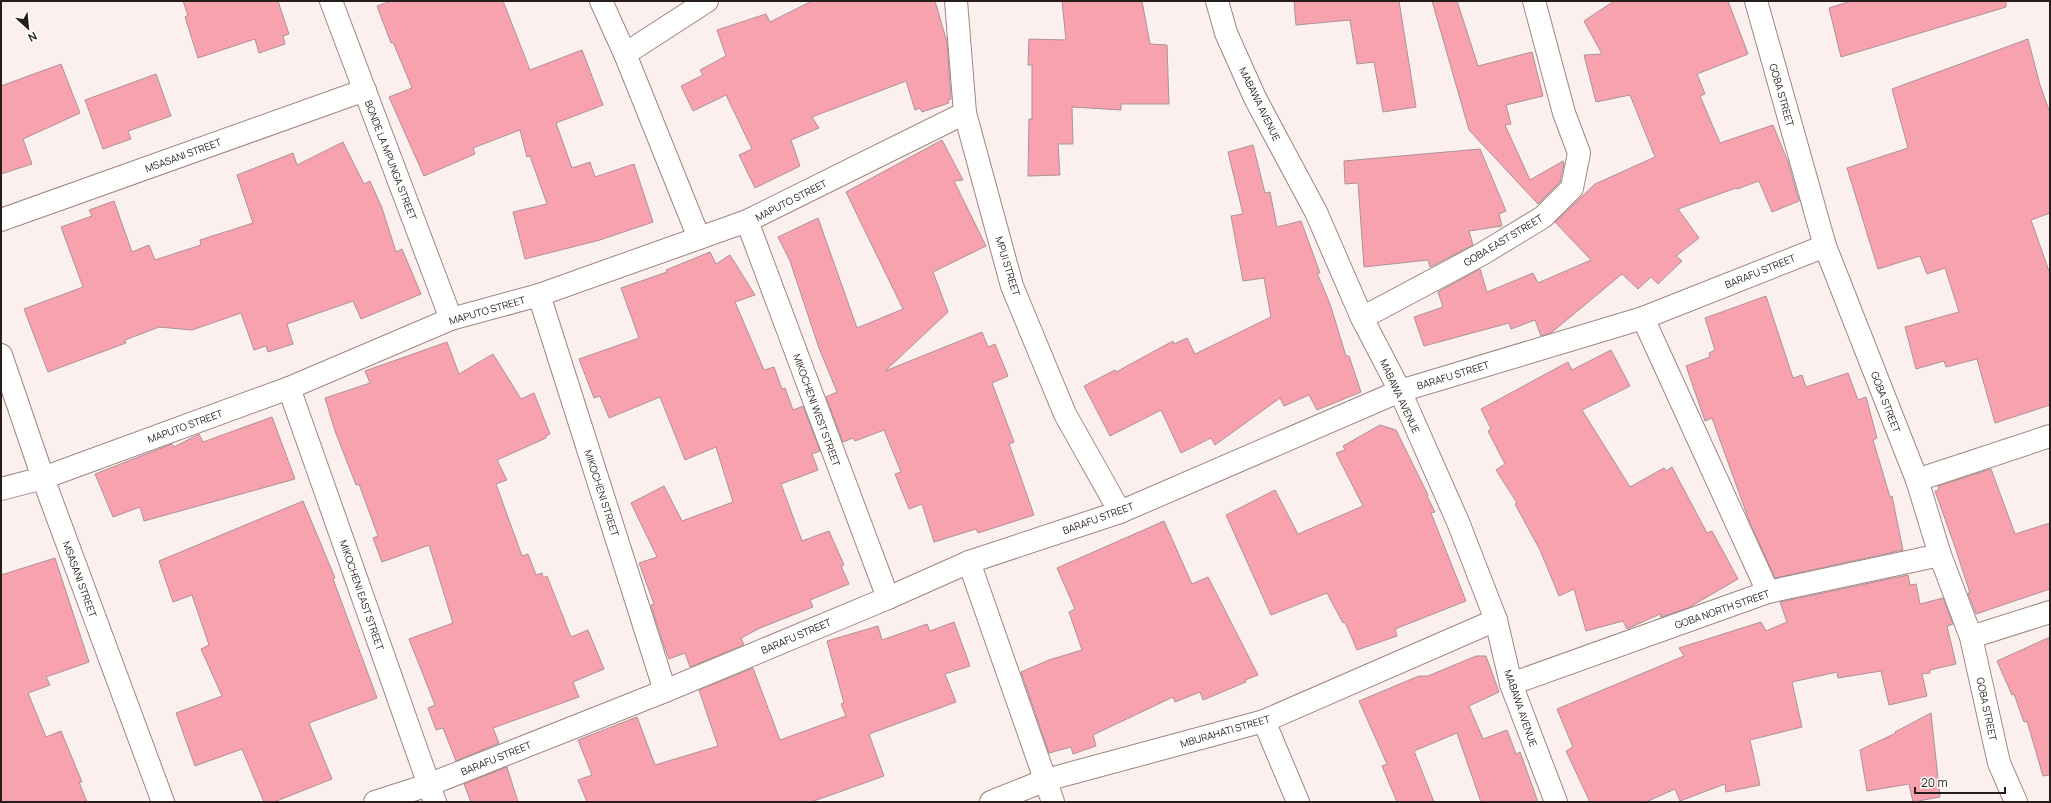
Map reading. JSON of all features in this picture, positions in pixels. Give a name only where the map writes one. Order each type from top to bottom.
[{"type":"street","name":"BONDE LA MPUNGA STREET","points":[[331,1],[451,319]]},
{"type":"street","points":[[601,1],[625,54],[699,238]]},
{"type":"street","points":[[625,54],[707,1]]},
{"type":"street","name":"MPIJI STREET","points":[[956,1],[965,113],[1012,286],[1065,414],[1120,512]]},
{"type":"street","name":"MABAWA AVENUE","points":[[1217,1],[1226,33],[1252,91],[1316,212],[1362,318],[1400,391],[1458,522],[1496,620],[1511,684],[1556,802]]},
{"type":"street","name":"GOBA EAST STREET","points":[[1362,318],[1482,254],[1543,217],[1572,188],[1579,153],[1564,113],[1534,1]]},
{"type":"street","name":"GOBA STREET","points":[[1756,1],[1824,246],[1916,480],[1940,555],[1971,637],[1999,763],[2016,802]]},
{"type":"street","name":"MSASANI STREET","points":[[1,220],[365,90]]},
{"type":"street","name":"MAPUTO STREET","points":[[1,489],[43,478],[289,388],[451,319],[539,295],[747,222],[965,113]]},
{"type":"street","name":"MIKOCHENI WEST STREET","points":[[747,222],[888,598]]},
{"type":"street","name":"BARAFU STREET","points":[[375,802],[432,793],[665,691],[888,598],[969,562],[1120,512],[1400,391],[1643,318],[1824,246]]},
{"type":"street","name":"MIKOCHENI STREET","points":[[539,295],[665,691]]},
{"type":"street","points":[[1643,318],[1768,592]]},
{"type":"street","name":"MSASANI STREET","points":[[1,355],[43,478],[163,802]]},
{"type":"street","name":"MIKOCHENI EAST STREET","points":[[289,388],[432,793]]},
{"type":"street","points":[[1916,480],[2050,436]]},
{"type":"street","name":"GOBA NORTH STREET","points":[[1511,684],[1768,592],[1940,555]]},
{"type":"street","points":[[969,562],[1053,802]]},
{"type":"street","points":[[1971,637],[2050,612]]},
{"type":"street","name":"MBURAHATI STREET","points":[[991,802],[1046,780],[1264,721],[1496,620]]},
{"type":"street","points":[[1264,721],[1298,802]]},
{"type":"building","points":[[183,1],[278,1],[289,34],[283,36],[285,44],[259,53],[255,39],[198,58],[185,17],[188,15]]},
{"type":"building","points":[[391,1],[503,1],[530,70],[582,50],[603,105],[556,123],[572,168],[590,162],[595,177],[634,164],[653,222],[600,240],[525,259],[513,212],[547,204],[530,156],[527,157],[520,130],[473,148],[475,154],[424,176],[389,97],[412,88],[393,42],[391,43],[377,6]]},
{"type":"building","points":[[812,1],[935,1],[947,42],[951,99],[948,100],[949,103],[922,112],[920,108],[915,110],[906,81],[812,117],[819,128],[791,140],[800,166],[755,188],[739,155],[752,149],[726,95],[693,111],[681,86],[703,75],[700,70],[726,56],[717,30],[766,14],[770,22]]},
{"type":"building","points":[[1062,1],[1142,1],[1150,44],[1167,45],[1169,104],[1121,104],[1121,110],[1072,107],[1073,144],[1058,144],[1060,175],[1028,176],[1029,119],[1032,119],[1032,65],[1028,65],[1029,39],[1066,40]]},
{"type":"building","points":[[1294,1],[1399,1],[1416,107],[1383,112],[1374,62],[1357,64],[1350,20],[1296,25]]},
{"type":"building","points":[[1432,1],[1457,1],[1478,66],[1532,52],[1543,96],[1506,105],[1511,124],[1505,125],[1530,180],[1563,161],[1564,164],[1560,182],[1538,204],[1469,130]]},
{"type":"building","points":[[1614,1],[1728,1],[1748,54],[1697,74],[1705,94],[1700,96],[1720,143],[1773,125],[1788,162],[1799,201],[1772,212],[1759,181],[1678,209],[1699,238],[1676,256],[1682,261],[1658,284],[1651,277],[1638,289],[1622,274],[1551,333],[1541,336],[1535,320],[1511,329],[1509,323],[1424,346],[1414,317],[1443,307],[1438,292],[1480,269],[1487,292],[1533,273],[1538,283],[1591,260],[1555,222],[1595,184],[1655,157],[1630,95],[1596,102],[1584,55],[1602,54],[1584,21]]},
{"type":"building","points":[[1851,1],[2006,1],[2006,7],[1841,57],[1829,8]]},
{"type":"building","points":[[2028,39],[2040,85],[2050,113],[2050,213],[2031,220],[2050,274],[2050,405],[1995,423],[1977,359],[1946,367],[1944,361],[1916,369],[1905,327],[1959,312],[1945,268],[1927,274],[1920,256],[1878,269],[1847,168],[1908,148],[1892,89]]},
{"type":"building","points":[[61,64],[80,113],[23,139],[32,164],[1,174],[1,86]]},
{"type":"building","points":[[156,74],[171,116],[128,131],[131,139],[103,149],[85,100]]},
{"type":"building","points":[[942,140],[963,180],[954,181],[986,246],[933,272],[948,312],[885,371],[982,332],[988,347],[995,344],[1008,376],[992,383],[1014,442],[1009,444],[1034,515],[978,533],[976,529],[934,542],[922,504],[909,509],[895,474],[901,472],[884,430],[855,441],[853,438],[843,442],[826,397],[837,392],[819,348],[790,261],[778,237],[818,218],[857,328],[903,309],[846,192]]},
{"type":"building","points":[[343,142],[364,184],[370,181],[382,208],[396,252],[402,249],[421,294],[361,319],[353,301],[287,324],[293,344],[268,352],[266,346],[254,350],[241,313],[192,330],[159,327],[125,340],[126,343],[48,372],[24,309],[83,287],[61,227],[92,216],[89,210],[114,201],[132,252],[149,245],[155,260],[201,245],[200,240],[253,223],[237,175],[293,153],[297,165]]},
{"type":"building","points":[[1253,145],[1265,193],[1270,192],[1277,227],[1301,221],[1320,273],[1317,273],[1330,304],[1346,356],[1349,356],[1361,392],[1317,410],[1309,395],[1284,406],[1280,398],[1215,445],[1211,438],[1181,453],[1161,410],[1110,436],[1084,386],[1115,370],[1116,372],[1173,341],[1174,344],[1187,338],[1195,354],[1271,317],[1264,278],[1243,281],[1231,216],[1243,214],[1228,152]]},
{"type":"building","points":[[1480,149],[1506,211],[1499,214],[1502,226],[1469,231],[1473,245],[1430,267],[1428,260],[1364,267],[1358,183],[1345,184],[1344,161]]},
{"type":"building","points":[[710,252],[716,264],[730,255],[755,295],[735,302],[764,370],[774,367],[782,389],[785,388],[793,410],[803,406],[820,451],[812,454],[818,470],[781,484],[802,541],[829,531],[844,565],[841,566],[849,584],[810,600],[813,607],[760,628],[741,638],[744,645],[690,667],[685,653],[669,659],[664,646],[651,605],[654,604],[639,563],[657,557],[631,503],[664,486],[682,521],[733,502],[716,447],[685,460],[660,397],[609,418],[600,396],[594,398],[579,359],[639,338],[621,288],[667,272],[666,270]]},
{"type":"building","points":[[1766,296],[1793,378],[1802,375],[1806,387],[1848,373],[1858,400],[1866,397],[1877,438],[1873,440],[1890,497],[1892,496],[1903,550],[1775,578],[1750,523],[1712,418],[1705,421],[1686,366],[1710,357],[1709,353],[1715,350],[1705,318]]},
{"type":"building","points":[[447,342],[459,374],[493,354],[521,399],[534,393],[550,434],[546,436],[546,438],[497,460],[507,480],[496,484],[522,556],[528,554],[536,575],[542,573],[543,578],[547,576],[571,637],[588,630],[604,669],[573,682],[579,697],[493,728],[499,743],[456,761],[443,728],[436,730],[428,708],[435,705],[409,639],[453,623],[429,545],[382,562],[373,538],[378,536],[359,484],[356,485],[335,431],[325,398],[370,383],[365,371]]},
{"type":"building","points":[[1611,350],[1630,386],[1582,410],[1630,487],[1664,468],[1666,471],[1672,467],[1707,533],[1712,531],[1738,579],[1688,608],[1661,617],[1660,614],[1627,629],[1623,621],[1586,631],[1574,589],[1559,596],[1540,550],[1515,504],[1517,503],[1496,470],[1505,464],[1488,431],[1491,429],[1481,409],[1568,362],[1572,370]]},
{"type":"building","points":[[272,417],[295,479],[144,521],[140,507],[113,517],[95,474],[172,444],[174,447],[199,434],[203,442]]},
{"type":"building","points":[[1380,425],[1396,430],[1428,495],[1427,496],[1435,512],[1431,513],[1466,601],[1395,629],[1397,636],[1357,650],[1345,622],[1343,623],[1327,593],[1271,615],[1226,515],[1275,490],[1298,534],[1363,506],[1336,453],[1345,450],[1343,446]]},
{"type":"building","points":[[1991,469],[2015,534],[2050,523],[2050,589],[1976,614],[1968,593],[1970,593],[1954,544],[1935,491],[1939,490],[1938,486]]},
{"type":"building","points":[[303,501],[335,578],[333,579],[377,698],[309,723],[332,779],[274,802],[264,802],[242,749],[195,766],[176,713],[222,696],[201,649],[209,645],[192,595],[173,602],[159,561]]},
{"type":"building","points":[[1164,521],[1192,584],[1208,577],[1258,675],[1245,680],[1246,682],[1203,700],[1200,692],[1175,702],[1173,697],[1093,735],[1096,746],[1073,754],[1071,747],[1049,753],[1021,672],[1049,660],[1082,650],[1069,612],[1075,609],[1057,568]]},
{"type":"building","points":[[55,558],[89,662],[46,677],[50,685],[28,693],[46,737],[61,731],[82,782],[79,782],[87,802],[1,802],[1,575]]},
{"type":"building","points":[[1908,575],[1910,585],[1916,584],[1920,604],[1943,598],[1953,624],[1947,626],[1956,664],[1930,670],[1930,673],[1922,674],[1927,696],[1889,705],[1881,671],[1838,678],[1837,672],[1792,682],[1802,727],[1750,740],[1760,785],[1726,792],[1725,784],[1680,801],[1675,789],[1646,802],[1590,802],[1566,751],[1573,747],[1557,709],[1684,656],[1679,648],[1761,622],[1766,631],[1787,622],[1780,602]]},
{"type":"building","points":[[954,622],[970,666],[945,674],[956,702],[869,734],[884,776],[811,802],[587,802],[578,780],[592,775],[578,740],[637,717],[655,765],[718,746],[699,690],[753,668],[780,740],[846,716],[841,704],[844,703],[827,641],[878,626],[882,640],[927,624],[930,631]]},
{"type":"building","points":[[2050,637],[2050,775],[2043,776],[2027,721],[2024,722],[2014,694],[2012,695],[1997,661]]},
{"type":"building","points":[[1476,656],[1486,656],[1499,692],[1469,706],[1483,739],[1507,730],[1516,754],[1520,752],[1538,802],[1481,802],[1457,733],[1414,751],[1434,802],[1397,802],[1382,766],[1387,764],[1359,701],[1419,676],[1428,676]]},
{"type":"building","points":[[1931,713],[1940,797],[1913,802],[1909,784],[1867,791],[1860,750],[1896,733],[1895,732]]},
{"type":"building","points":[[507,767],[518,802],[471,802],[464,784]]}]
